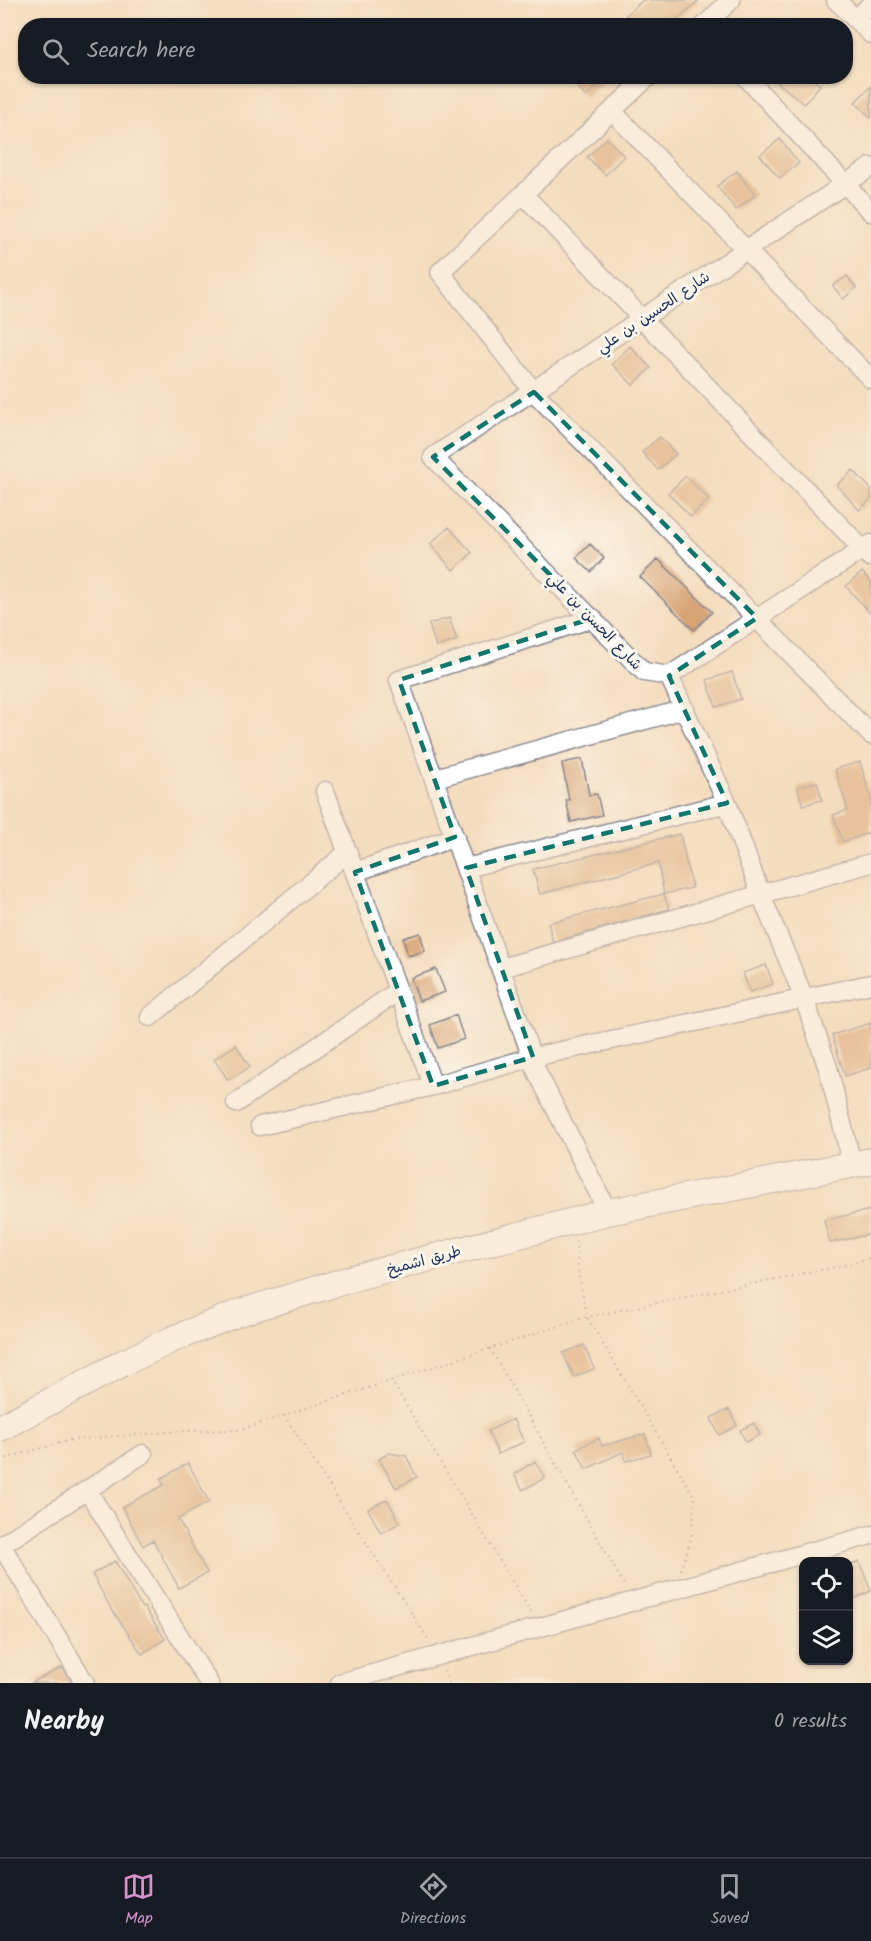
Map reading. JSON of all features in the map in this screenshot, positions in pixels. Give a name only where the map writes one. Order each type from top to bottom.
[{"type":"highway","name":"طريق اشميخ","points":[[0,1428],[131,1359],[238,1313],[357,1277],[608,1212],[861,1162]]},
{"type":"street","points":[[712,18],[731,0]]},
{"type":"street","points":[[836,0],[871,34]]},
{"type":"street","points":[[856,19],[871,4]]},
{"type":"street","points":[[641,84],[440,272],[534,392],[871,735]]},
{"type":"street","points":[[752,84],[871,212]]},
{"type":"street","points":[[612,111],[871,379]]},
{"type":"street","name":"شارع الحسين بن علي","points":[[434,457],[871,167]]},
{"type":"street","points":[[523,194],[641,320],[868,551],[669,676],[727,803],[761,895],[804,998],[861,1162]]},
{"type":"street","name":"شارع الحسن بن علي","points":[[434,457],[644,672],[669,676]]},
{"type":"street","points":[[593,618],[399,680],[542,1082],[608,1212]]},
{"type":"street","points":[[435,778],[685,709]]},
{"type":"street","points":[[325,790],[433,1086]]},
{"type":"street","points":[[466,868],[727,803]]},
{"type":"street","points":[[355,872],[455,837]]},
{"type":"street","points":[[150,1017],[348,852]]},
{"type":"street","points":[[501,968],[871,863]]},
{"type":"street","points":[[260,1126],[433,1086],[533,1057],[871,984]]},
{"type":"street","points":[[236,1103],[398,991]]},
{"type":"street","points":[[85,1683],[1,1545],[143,1454]]},
{"type":"street","points":[[87,1490],[209,1683]]},
{"type":"street","points":[[340,1683],[871,1535]]},
{"type":"path","points":[[575,1221],[578,1270],[587,1317],[694,1498],[691,1539],[675,1591]]},
{"type":"path","points":[[0,1460],[70,1440],[181,1431],[239,1430],[587,1317],[850,1264],[871,1257]]},
{"type":"path","points":[[490,1348],[634,1602]]},
{"type":"path","points":[[391,1380],[541,1628]]},
{"type":"path","points":[[284,1415],[439,1656]]},
{"type":"highlighted area","points":[[534,392],[757,618],[669,676],[727,803],[466,868],[533,1057],[433,1086],[355,872],[455,837],[399,680],[593,618],[433,457]]},
{"type":"building","points":[[643,0],[699,0],[679,18],[628,18],[626,15]]},
{"type":"building","points":[[574,84],[600,84],[586,97]]},
{"type":"building","points":[[780,84],[820,85],[804,104]]},
{"type":"building","points":[[871,86],[871,118],[855,102]]},
{"type":"building","points":[[607,138],[624,156],[605,175],[587,157]]},
{"type":"building","points":[[780,139],[799,163],[779,178],[760,155]]},
{"type":"building","points":[[737,171],[755,195],[736,210],[717,186]]},
{"type":"building","points":[[847,276],[856,288],[843,299],[833,286]]},
{"type":"building","points":[[630,346],[651,368],[633,385],[612,364]]},
{"type":"building","points":[[660,437],[676,454],[658,470],[642,452]]},
{"type":"building","points":[[853,470],[871,489],[871,499],[859,510],[837,485]]},
{"type":"building","points":[[686,476],[709,499],[691,517],[668,493]]},
{"type":"building","points":[[449,527],[472,553],[453,570],[430,544]]},
{"type":"building","points":[[590,544],[604,558],[591,572],[576,558]]},
{"type":"building","points":[[658,559],[712,612],[694,630],[640,577]]},
{"type":"building","points":[[862,572],[871,582],[871,614],[846,586]]},
{"type":"building","points":[[449,618],[457,640],[436,647],[429,624]]},
{"type":"building","points":[[732,672],[741,699],[716,707],[707,680]]},
{"type":"building","points":[[582,759],[589,795],[597,794],[602,815],[571,822],[562,763]]},
{"type":"building","points":[[860,762],[871,798],[871,832],[843,842],[833,815],[848,810],[835,769]]},
{"type":"building","points":[[817,782],[822,800],[803,805],[797,787]]},
{"type":"building","points":[[680,834],[692,888],[664,894],[658,863],[540,894],[533,869]]},
{"type":"building","points":[[664,894],[669,909],[553,942],[548,923]]},
{"type":"building","points":[[420,933],[425,951],[408,956],[403,938]]},
{"type":"building","points":[[766,965],[773,984],[750,992],[743,973]]},
{"type":"building","points":[[436,969],[445,992],[419,1001],[411,978]]},
{"type":"building","points":[[456,1015],[464,1039],[438,1048],[430,1025]]},
{"type":"building","points":[[871,1023],[871,1068],[845,1076],[832,1035]]},
{"type":"building","points":[[236,1045],[250,1067],[228,1080],[214,1059]]},
{"type":"building","points":[[871,1210],[871,1234],[830,1243],[824,1220]]},
{"type":"building","points":[[584,1345],[594,1369],[574,1377],[563,1353]]},
{"type":"building","points":[[729,1409],[737,1426],[719,1435],[711,1418]]},
{"type":"building","points":[[513,1419],[524,1442],[498,1454],[488,1431]]},
{"type":"building","points":[[754,1423],[760,1435],[746,1442],[740,1430]]},
{"type":"building","points":[[645,1434],[651,1454],[626,1461],[623,1452],[586,1469],[576,1449],[599,1438],[602,1446]]},
{"type":"building","points":[[389,1453],[406,1456],[417,1477],[396,1488],[379,1459]]},
{"type":"building","points":[[535,1461],[545,1478],[523,1490],[514,1474]]},
{"type":"building","points":[[188,1463],[209,1502],[178,1519],[207,1573],[179,1588],[153,1540],[143,1546],[122,1507],[164,1485],[160,1479]]},
{"type":"building","points":[[387,1499],[400,1523],[381,1533],[368,1509]]},
{"type":"building","points":[[115,1561],[142,1608],[144,1607],[165,1639],[142,1654],[111,1608],[92,1574]]},
{"type":"building","points":[[859,1561],[871,1591],[853,1599],[853,1564]]},
{"type":"building","points":[[62,1667],[72,1683],[31,1683]]}]
